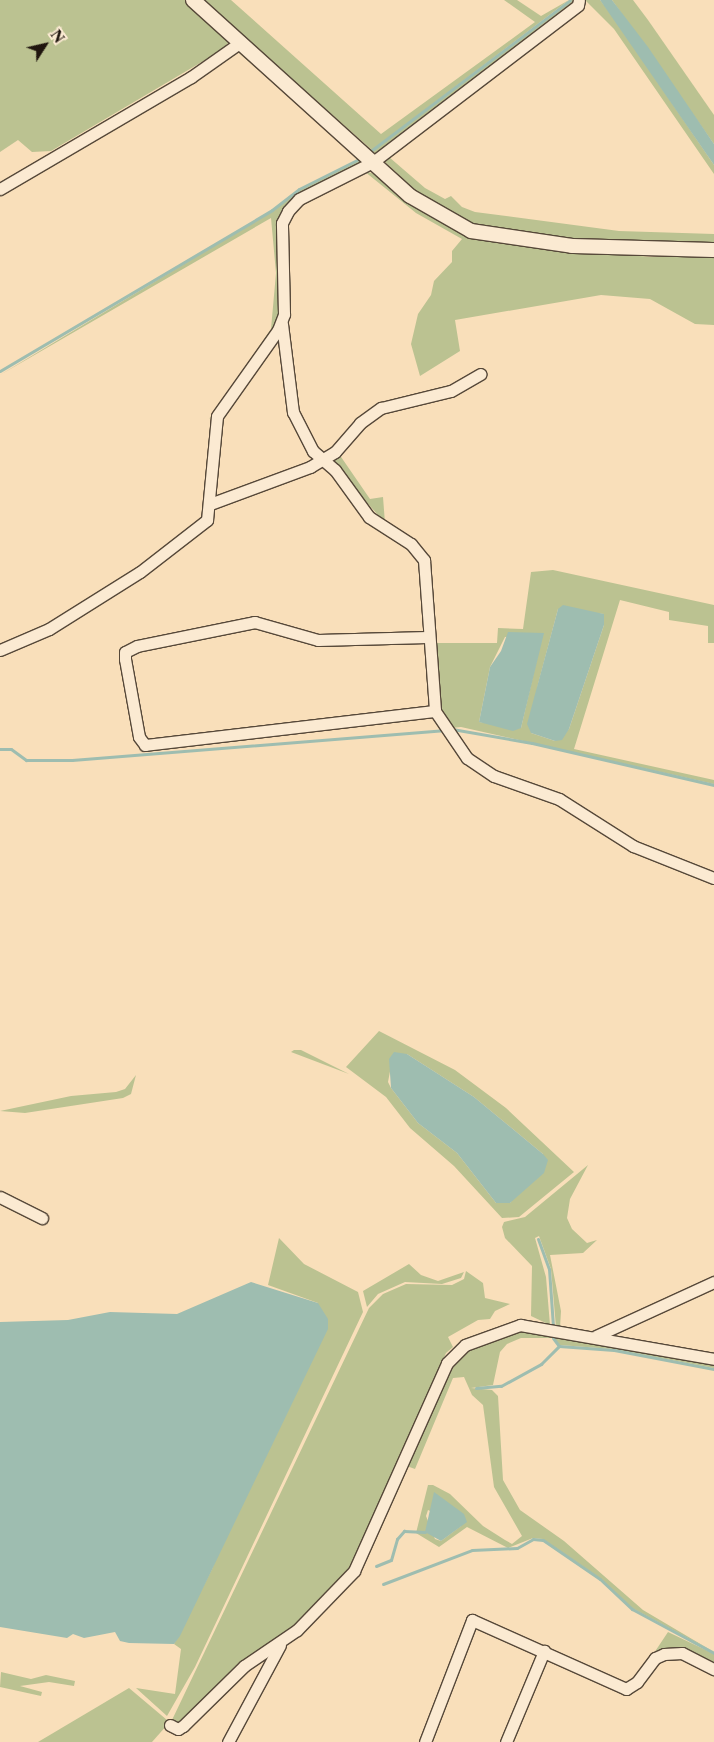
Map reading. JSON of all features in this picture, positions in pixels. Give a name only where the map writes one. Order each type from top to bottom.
[{"type":"street","points":[[193,0],[423,205],[471,231],[572,246],[714,250]]},
{"type":"street","points":[[580,0],[578,5],[373,162],[299,199],[288,211],[282,223],[282,320],[293,412],[313,450],[335,470],[369,517],[420,552],[435,711],[474,766],[559,799],[618,838],[714,878]]},
{"type":"street","points":[[0,189],[191,77],[241,42]]},
{"type":"street","points":[[0,650],[48,629],[171,551],[207,520],[217,416],[282,320]]},
{"type":"street","points":[[210,504],[310,467],[335,452],[360,423],[381,408],[451,391],[481,374]]},
{"type":"street","points":[[427,637],[318,640],[255,622],[137,646],[125,652],[125,659],[139,737],[145,745],[435,711]]},
{"type":"street","points":[[0,1197],[42,1218]]},
{"type":"street","points":[[592,1338],[714,1282]]},
{"type":"street","points":[[228,1742],[274,1651],[347,1579],[362,1560],[434,1390],[456,1352],[520,1325],[714,1359]]},
{"type":"street","points":[[425,1742],[468,1622],[478,1622],[626,1689],[637,1682],[655,1658],[664,1654],[682,1654],[714,1669]]},
{"type":"street","points":[[170,1725],[178,1729],[183,1726],[244,1666],[282,1642]]},
{"type":"street","points":[[506,1742],[544,1651]]},
{"type":"green space","points":[[0,0],[187,0],[229,42],[222,50],[51,151],[32,152],[18,140],[0,152]]},
{"type":"green space","points":[[203,0],[231,0],[381,134],[535,22],[504,0],[517,0],[541,16],[569,0],[372,150]]},
{"type":"green space","points":[[571,0],[575,0],[376,154],[372,151]]},
{"type":"green space","points":[[585,0],[600,0],[612,15],[714,165],[714,174],[614,29]]},
{"type":"green space","points":[[612,0],[633,0],[648,20],[714,115],[714,144]]},
{"type":"green space","points":[[244,52],[365,161],[289,206],[278,322],[217,412],[209,419],[271,329],[276,273],[271,218],[0,375],[272,211],[299,190],[360,159],[239,53]]},
{"type":"green space","points":[[389,157],[425,188],[445,199],[451,196],[462,207],[475,212],[619,231],[714,234],[714,243],[573,239],[474,224],[415,190],[384,161]]},
{"type":"green space","points":[[364,171],[382,176],[440,222],[496,243],[651,257],[714,256],[714,325],[695,324],[650,299],[601,295],[455,320],[460,351],[420,376],[411,344],[418,314],[431,295],[434,281],[452,262],[452,251],[462,239],[416,213]]},
{"type":"green space","points":[[339,454],[370,499],[383,497],[385,523],[330,461]]},
{"type":"green space","points":[[553,570],[714,605],[714,643],[708,643],[708,626],[669,620],[669,612],[620,600],[574,749],[714,780],[714,784],[461,727],[451,728],[446,721],[437,697],[431,643],[497,643],[498,628],[523,629],[531,572]],"holes":[[[558,609],[604,614],[604,625],[569,729],[555,741],[531,733],[538,684]],[[543,633],[521,728],[479,722],[490,667],[505,637]]]},
{"type":"green space","points":[[379,1031],[455,1070],[506,1108],[574,1172],[519,1217],[502,1218],[454,1166],[410,1128],[386,1097],[346,1067]],"holes":[[[407,1054],[474,1097],[543,1154],[510,1203],[496,1203],[457,1153],[418,1123],[388,1082],[391,1066]]]},
{"type":"green space","points":[[301,1050],[349,1074],[291,1052]]},
{"type":"green space","points":[[136,1075],[131,1094],[123,1098],[25,1113],[0,1111],[71,1096],[116,1092],[125,1089]]},
{"type":"green space","points":[[588,1165],[570,1199],[567,1218],[572,1229],[587,1243],[597,1240],[583,1253],[550,1255],[561,1311],[560,1328],[556,1327],[551,1269],[539,1236],[535,1238],[546,1277],[550,1325],[531,1316],[532,1266],[505,1238],[502,1227],[504,1222],[525,1217]]},
{"type":"green space","points":[[279,1238],[304,1264],[358,1292],[363,1312],[195,1667],[167,1716],[136,1688],[175,1694],[181,1649],[174,1644],[212,1569],[318,1303],[268,1285]]},
{"type":"green space","points":[[409,1264],[421,1275],[438,1281],[464,1272],[461,1278],[442,1284],[405,1282],[378,1294],[367,1307],[363,1291]]},
{"type":"green space","points":[[466,1271],[483,1283],[485,1298],[510,1304],[495,1311],[490,1319],[478,1320],[448,1337],[453,1347],[446,1353],[353,1564],[299,1623],[179,1724],[172,1720],[369,1308],[383,1294],[406,1284],[452,1285],[464,1279]]},
{"type":"green space","points":[[512,1329],[714,1362],[714,1368],[612,1349],[560,1345],[553,1338],[521,1338],[507,1344],[500,1352],[493,1385],[471,1388],[492,1390],[498,1396],[503,1480],[520,1510],[564,1541],[643,1610],[714,1652],[632,1608],[600,1578],[543,1539],[533,1538],[508,1548],[467,1527],[439,1547],[416,1533],[428,1485],[433,1485],[450,1494],[483,1526],[505,1540],[512,1544],[522,1536],[494,1487],[483,1405],[472,1395],[464,1377],[453,1378],[415,1469],[404,1465],[459,1352]],"holes":[[[428,1510],[461,1526],[441,1541],[435,1539],[426,1516]]]},
{"type":"green space","points":[[668,1632],[714,1654],[714,1667],[698,1658],[652,1656]]},
{"type":"green space","points":[[1,1672],[31,1679],[46,1675],[75,1681],[74,1686],[49,1682],[20,1686],[42,1692],[41,1696],[0,1687]]},
{"type":"green space","points":[[129,1688],[167,1720],[168,1724],[152,1742],[38,1742]]},
{"type":"shaded area","points":[[600,0],[612,0],[648,47],[714,144],[714,165]]},
{"type":"shaded area","points":[[563,605],[604,614],[604,625],[569,729],[562,740],[555,741],[531,733],[527,724],[558,609]]},
{"type":"shaded area","points":[[508,632],[544,633],[521,728],[513,731],[479,722],[490,667],[501,651]]},
{"type":"shaded area","points":[[394,1052],[407,1054],[474,1097],[543,1154],[548,1160],[544,1173],[510,1203],[496,1203],[457,1153],[418,1123],[391,1088],[389,1059]]},
{"type":"shaded area","points":[[251,1282],[318,1303],[328,1319],[328,1329],[180,1636],[174,1644],[129,1643],[120,1641],[115,1632],[84,1638],[73,1634],[67,1638],[0,1627],[0,1322],[68,1320],[110,1312],[177,1314]]},
{"type":"shaded area","points":[[434,1492],[464,1514],[467,1522],[441,1541],[425,1532]]},
{"type":"waterway","points":[[372,150],[570,0]]},
{"type":"waterway","points":[[0,371],[272,210],[299,189],[359,159]]},
{"type":"waterway","points":[[452,729],[532,743],[714,785]]},
{"type":"waterway","points":[[0,749],[11,749],[26,760],[72,760],[443,730]]},
{"type":"waterway","points":[[538,1239],[549,1269],[553,1326]]},
{"type":"waterway","points":[[553,1338],[559,1346],[614,1350],[714,1369]]},
{"type":"waterway","points":[[476,1388],[501,1386],[541,1364],[559,1346]]},
{"type":"waterway","points":[[376,1566],[391,1560],[397,1539],[404,1531],[425,1532]]},
{"type":"waterway","points":[[383,1584],[472,1550],[517,1548],[533,1539],[543,1540],[600,1579],[632,1609],[714,1653]]}]
